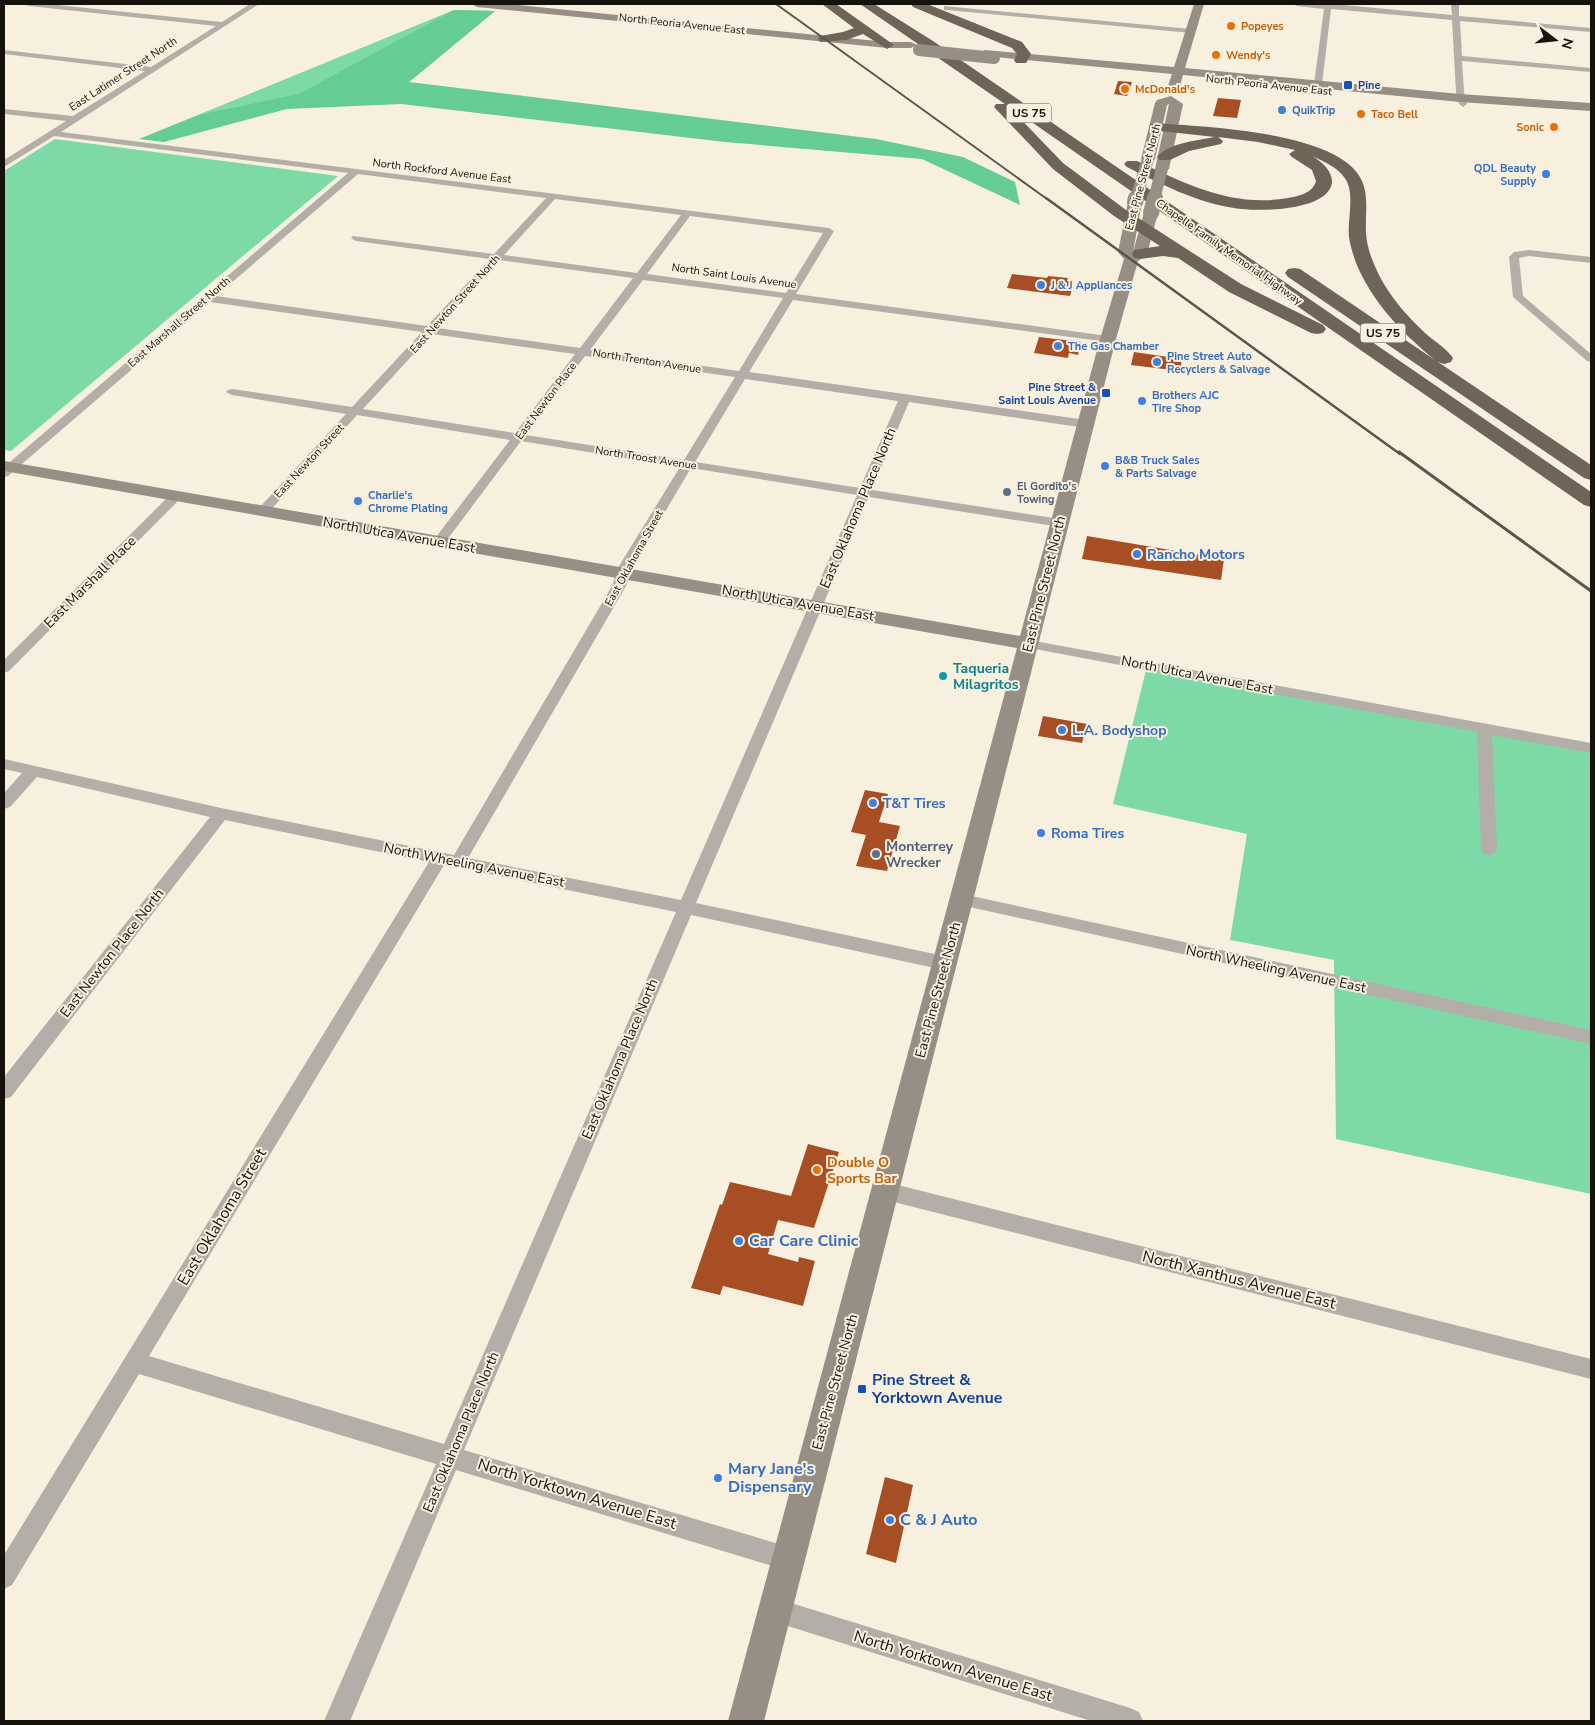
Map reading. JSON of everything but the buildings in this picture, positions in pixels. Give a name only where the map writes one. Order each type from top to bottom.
[{"type":"highway","points":[[828,4],[887,45]]},
{"type":"highway","name":"Chapelle Family Memorial Highway","points":[[866,4],[998,73]]},
{"type":"highway","points":[[917,4],[1017,45],[1024,54],[1022,58]]},
{"type":"highway","points":[[825,39],[854,34],[860,30],[861,26]]},
{"type":"highway","points":[[947,48],[1058,166],[1130,220],[1149,221],[1183,254],[1235,288],[1328,335],[1468,416]]},
{"type":"highway","name":"Chapelle Family Memorial Highway","points":[[947,48],[1591,502]]},
{"type":"highway","points":[[1156,127],[1174,122],[1210,133],[1295,145],[1323,155],[1348,171],[1357,187],[1357,234],[1361,254],[1372,278],[1388,302],[1410,327],[1438,353],[1588,472]]},
{"type":"highway","name":"Chapelle Family Memorial Highway","points":[[1164,163],[1185,147],[1208,142],[1256,142],[1282,148],[1306,158],[1319,167],[1325,179],[1317,192],[1295,202],[1272,205],[1237,204],[1191,192],[1128,161],[1206,214]]},
{"type":"highway","points":[[1135,256],[1163,251],[1183,254]]},
{"type":"highway","name":"Chapelle Family Memorial Highway","points":[[1280,264],[1588,472]]},
{"type":"main road","name":"North Peoria Avenue East","points":[[477,4],[915,48],[1591,112]]},
{"type":"main road","name":"East Pine Street North","points":[[1171,100],[1199,4]]},
{"type":"main road","name":"East Pine Street North","points":[[746,1721],[1108,338],[1135,256],[1149,221],[1174,122],[1177,104],[1171,100],[1161,102],[1148,159],[1130,220],[1125,252],[1135,256]]},
{"type":"main road","name":"North Peoria Avenue East","points":[[1462,101],[1591,106]]},
{"type":"main road","name":"North Utica Avenue East","points":[[6,469],[176,496],[1029,644]]},
{"type":"street","points":[[30,4],[222,24]]},
{"type":"street","name":"East Latimer Street North","points":[[4,164],[254,4]]},
{"type":"street","points":[[1297,4],[1328,5],[1591,30]]},
{"type":"street","points":[[1455,4],[1462,101]]},
{"type":"street","points":[[1319,87],[1328,5]]},
{"type":"street","points":[[948,8],[965,6],[1192,31]]},
{"type":"street","points":[[114,13],[124,7]]},
{"type":"street","points":[[4,52],[152,69]]},
{"type":"street","points":[[1458,58],[1591,70]]},
{"type":"street","points":[[4,111],[73,119]]},
{"type":"street","name":"North Rockford Avenue East","points":[[52,133],[829,231]]},
{"type":"street","name":"East Marshall Street North","points":[[6,469],[355,172]]},
{"type":"street","name":"East Newton Street North","points":[[356,411],[552,196]]},
{"type":"street","name":"East Newton Place","points":[[439,541],[688,213]]},
{"type":"street","name":"East Oklahoma Street","points":[[4,1577],[134,1362],[619,586],[625,574],[626,566],[829,231]]},
{"type":"street","name":"North Saint Louis Avenue","points":[[356,238],[1108,338]]},
{"type":"street","points":[[1591,260],[1524,253],[1514,257],[1518,297],[1591,359]]},
{"type":"street","name":"North Trenton Avenue","points":[[207,298],[1086,424]]},
{"type":"street","name":"North Troost Avenue","points":[[232,392],[1060,523]]},
{"type":"street","name":"East Oklahoma Place North","points":[[337,1721],[905,398]]},
{"type":"street","name":"East Newton Street","points":[[262,511],[356,411]]},
{"type":"street","name":"East Marshall Place","points":[[4,668],[176,496]]},
{"type":"street","name":"North Utica Avenue East","points":[[1029,644],[1591,748]]},
{"type":"street","points":[[1484,729],[1489,849]]},
{"type":"street","name":"North Wheeling Avenue East","points":[[4,764],[221,814],[685,907],[944,963]]},
{"type":"street","points":[[4,803],[33,771]]},
{"type":"street","name":"East Newton Place North","points":[[4,1091],[221,814]]},
{"type":"street","name":"North Wheeling Avenue East","points":[[962,900],[1591,1036]]},
{"type":"street","name":"North Xanthus Avenue East","points":[[886,1191],[1591,1369]]},
{"type":"street","name":"North Yorktown Avenue East","points":[[134,1362],[789,1559]]},
{"type":"street","name":"North Yorktown Avenue East","points":[[776,1610],[1130,1721]]},
{"type":"green space","points":[[454,10],[495,11],[409,82],[198,115]]},
{"type":"green space","points":[[454,10],[495,11],[409,82],[876,139],[963,157],[1015,182],[1020,205],[922,159],[725,142],[401,104],[287,109],[164,142],[139,139],[198,115],[299,94]]},
{"type":"green space","points":[[55,139],[338,176],[11,451],[4,450],[4,171]]},
{"type":"green space","points":[[1147,666],[1591,746],[1591,1194],[1336,1139],[1334,960],[1230,940],[1247,834],[1113,804]]},
{"type":"railway","points":[[776,4],[1047,199]]},
{"type":"railway","points":[[1046,198],[1400,454]]},
{"type":"railway","points":[[1399,452],[1591,591]]},
{"type":"place","name":"Popeyes","points":[[1231,26]]},
{"type":"place","name":"Wendy's","points":[[1216,55]]},
{"type":"place","name":"Pine","points":[[1348,85]]},
{"type":"place","name":"McDonald's","points":[[1125,89]]},
{"type":"place","name":"QuikTrip","points":[[1282,110]]},
{"type":"place","name":"Taco Bell","points":[[1361,114]]},
{"type":"place","name":"Sonic","points":[[1554,127]]},
{"type":"place","name":"QDL Beauty Supply","points":[[1546,174]]},
{"type":"place","name":"J & J Appliances","points":[[1041,285]]},
{"type":"place","name":"The Gas Chamber","points":[[1058,346]]},
{"type":"place","name":"Pine Street Auto Recyclers & Salvage","points":[[1157,362]]},
{"type":"place","name":"Pine Street & Saint Louis Avenue","points":[[1106,393]]},
{"type":"place","name":"Brothers AJC Tire Shop","points":[[1142,401]]},
{"type":"place","name":"B&B Truck Sales & Parts Salvage","points":[[1105,466]]},
{"type":"place","name":"El Gordito's Towing","points":[[1007,492]]},
{"type":"place","name":"Charlie's Chrome Plating","points":[[358,501]]},
{"type":"place","name":"Rancho Motors","points":[[1137,554]]},
{"type":"place","name":"Taqueria Milagritos","points":[[943,676]]},
{"type":"place","name":"L.A. Bodyshop","points":[[1062,730]]},
{"type":"place","name":"T&T Tires","points":[[873,803]]},
{"type":"place","name":"Roma Tires","points":[[1041,833]]},
{"type":"place","name":"Monterrey Wrecker","points":[[876,854]]},
{"type":"place","name":"Double O Sports Bar","points":[[817,1170]]},
{"type":"place","name":"Car Care Clinic","points":[[739,1241]]},
{"type":"place","name":"Pine Street & Yorktown Avenue","points":[[862,1389]]},
{"type":"place","name":"Mary Jane's Dispensary","points":[[718,1478]]},
{"type":"place","name":"C & J Auto","points":[[890,1520]]}]
